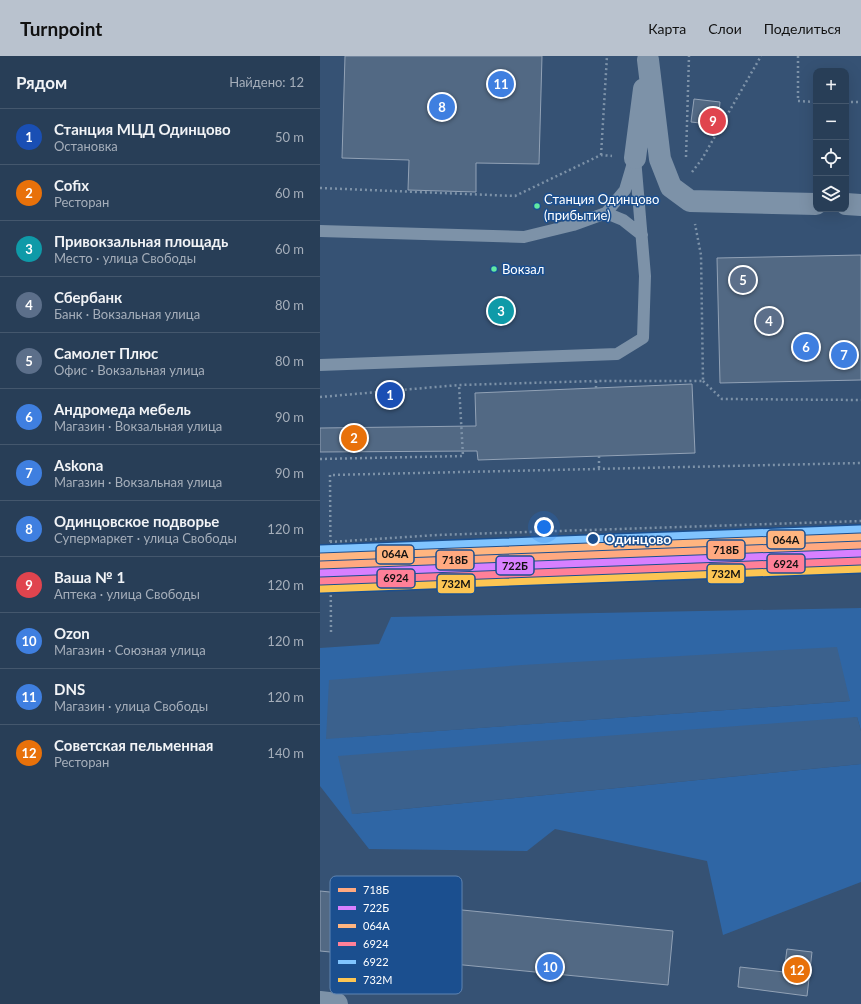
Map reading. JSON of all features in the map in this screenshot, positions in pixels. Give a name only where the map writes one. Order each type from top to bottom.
[{"type":"street","points":[[648,58],[660,159],[671,187],[690,201],[813,204]]},
{"type":"street","points":[[634,158],[648,58]]},
{"type":"street","points":[[849,204],[861,205]]},
{"type":"street","points":[[320,1002],[337,1004]]},
{"type":"lane","points":[[320,231],[524,237],[573,225],[606,213],[625,190],[634,158]]},
{"type":"lane","points":[[320,365],[617,354],[643,338],[646,276],[634,158]]},
{"type":"lane","points":[[606,213],[623,220],[642,235]]},
{"type":"path","points":[[601,155],[607,56]]},
{"type":"path","points":[[660,159],[686,160],[689,56]]},
{"type":"path","points":[[702,159],[761,56]]},
{"type":"path","points":[[798,56],[798,101],[813,102]]},
{"type":"path","points":[[849,102],[861,102]]},
{"type":"path","points":[[320,188],[515,196],[601,155],[634,158]]},
{"type":"path","points":[[596,381],[596,388]]},
{"type":"path","points":[[703,381],[722,399],[861,400]]},
{"type":"path","points":[[320,397],[459,385],[463,456],[320,459]]},
{"type":"path","points":[[599,456],[599,469]]},
{"type":"path","points":[[331,632],[330,475],[861,463]]},
{"type":"path","points":[[330,542],[445,535],[861,521]]},
{"type":"shaded area","points":[[861,608],[861,731],[857,717],[352,814],[861,764],[861,882],[723,935],[707,861],[555,829],[527,851],[369,849],[320,786],[320,648],[379,644],[391,617]],"holes":[[[850,700],[850,701],[326,739]]]},
{"type":"shaded area","points":[[837,647],[850,701],[326,739],[329,680],[522,665]]},
{"type":"shaded area","points":[[857,717],[861,731],[861,764],[352,814],[338,756]]},
{"type":"building","points":[[345,56],[542,56],[539,164],[476,163],[476,192],[408,190],[409,160],[342,158]]},
{"type":"building","points":[[694,99],[720,102],[718,125],[691,122]]},
{"type":"building","points":[[861,255],[861,380],[720,383],[717,258]]},
{"type":"building","points":[[692,384],[695,453],[478,460],[477,451],[320,452],[320,428],[476,426],[475,393]]},
{"type":"building","points":[[320,891],[330,892],[330,952],[320,951]]},
{"type":"building","points":[[462,910],[673,931],[668,985],[462,965]]},
{"type":"building","points":[[787,949],[812,952],[807,996],[738,987],[740,967],[784,972]]},
{"type":"transit line","name":"6922","points":[[320,549],[860,529]]},
{"type":"transit line","name":"064А","points":[[320,557],[861,537]]},
{"type":"transit line","name":"718Б","points":[[320,565],[861,545]]},
{"type":"transit line","name":"722Б","points":[[320,573],[861,553]]},
{"type":"transit line","name":"6924","points":[[321,581],[861,561]]},
{"type":"transit line","name":"732М","points":[[321,589],[861,569]]},
{"type":"place","name":"DNS","points":[[501,84]]},
{"type":"place","name":"Одинцовское подворье","points":[[442,107]]},
{"type":"place","name":"Ваша № 1","points":[[713,121]]},
{"type":"place","name":"Станция Одинцово (прибытие)","points":[[537,206]]},
{"type":"place","name":"Вокзал","points":[[494,269]]},
{"type":"place","name":"Самолет Плюс","points":[[743,280]]},
{"type":"place","name":"Привокзальная площадь","points":[[501,311]]},
{"type":"place","name":"Сбербанк","points":[[769,321]]},
{"type":"place","name":"Андромеда мебель","points":[[806,347]]},
{"type":"place","name":"Askona","points":[[844,355]]},
{"type":"place","name":"Станция МЦД Одинцово","points":[[390,395]]},
{"type":"place","name":"Cofix","points":[[354,438]]},
{"type":"place","name":"Одинцово","points":[[593,539]]},
{"type":"place","name":"Ozon","points":[[550,967]]},
{"type":"place","name":"Советская пельменная","points":[[797,970]]}]
